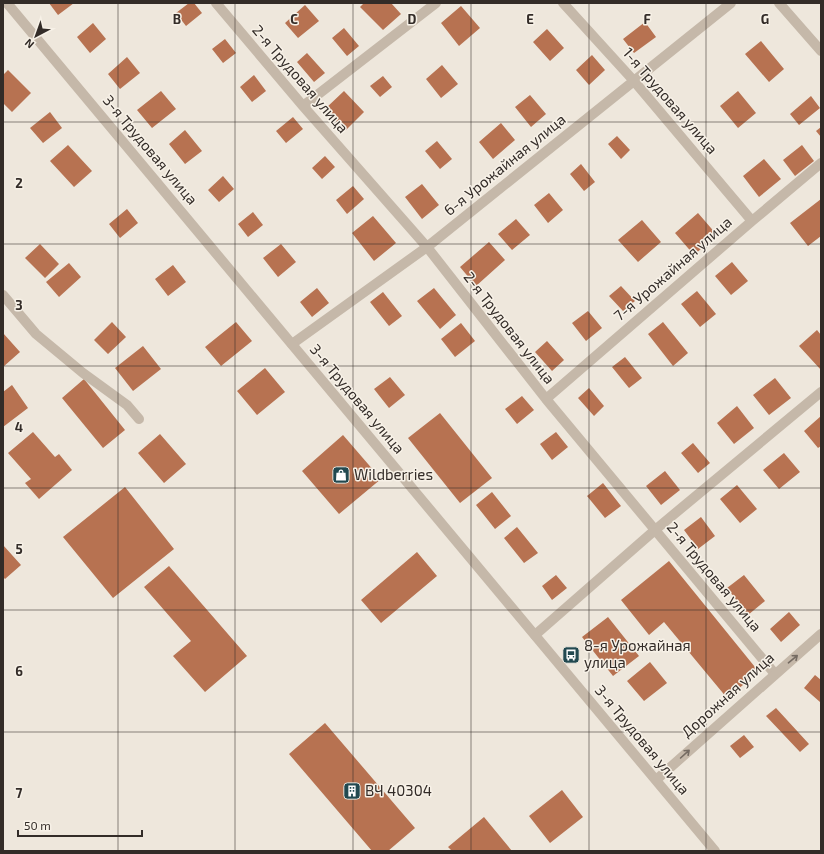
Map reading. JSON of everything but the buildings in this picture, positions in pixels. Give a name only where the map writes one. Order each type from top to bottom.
[{"type":"street","name":"3-я Трудовая улица","points":[[7,3],[656,780],[711,850]]},
{"type":"street","name":"2-я Трудовая улица","points":[[216,3],[303,106],[427,247],[546,399],[775,674]]},
{"type":"street","points":[[303,106],[436,3]]},
{"type":"street","name":"1-я Трудовая улица","points":[[563,3],[634,81],[752,220]]},
{"type":"street","name":"6-я Урожайная улица","points":[[292,344],[427,247],[731,3]]},
{"type":"street","points":[[779,3],[821,51]]},
{"type":"street","name":"7-я Урожайная улица","points":[[546,399],[752,220],[821,163]]},
{"type":"street","points":[[3,295],[36,334],[83,373],[127,405],[139,420]]},
{"type":"street","points":[[535,635],[655,530],[821,392]]},
{"type":"street","name":"Дорожная улица","points":[[656,780],[821,634]]},
{"type":"place","name":"Wildberries","points":[[341,475]]},
{"type":"place","name":"8-я Урожайная улица","points":[[571,655]]},
{"type":"place","name":"ВЧ 40304","points":[[352,791]]}]
